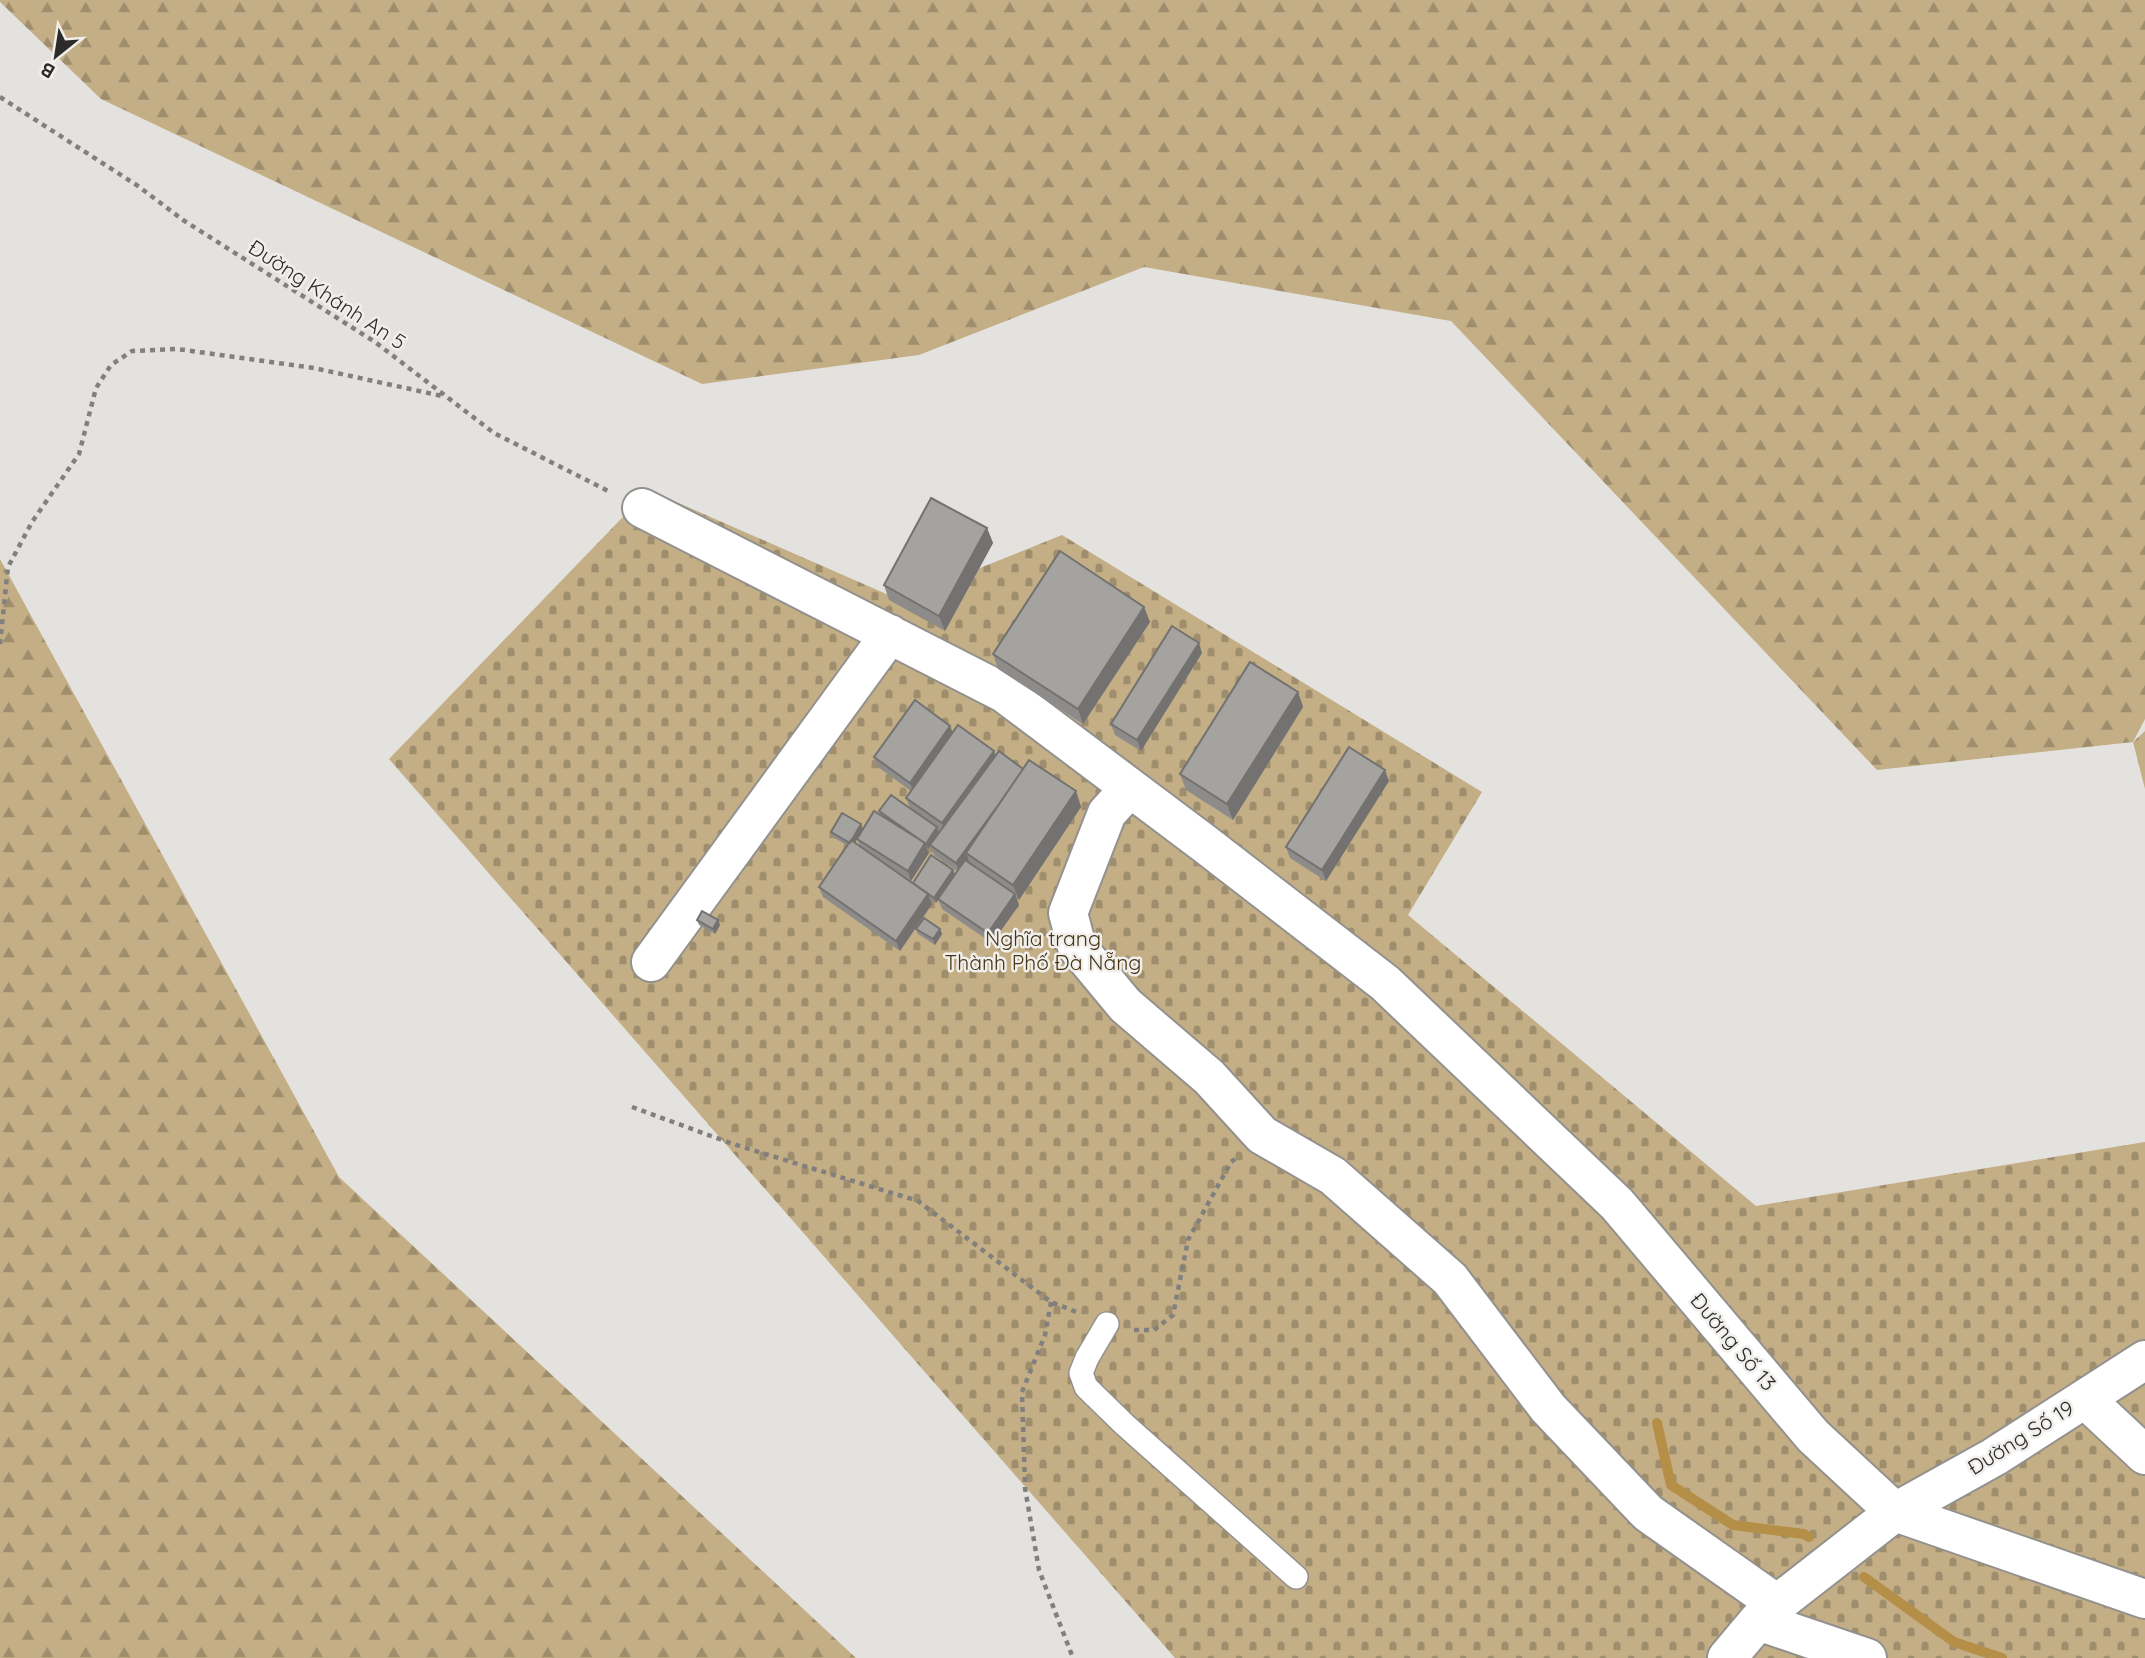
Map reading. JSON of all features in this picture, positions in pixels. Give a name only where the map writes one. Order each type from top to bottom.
[{"type":"street","name":"Đường Số 13","points":[[642,508],[1003,693],[1385,984],[1617,1204],[1813,1436],[1895,1512],[2145,1599]]},
{"type":"street","points":[[651,962],[890,634]]},
{"type":"street","points":[[1130,788],[1107,813],[1068,913],[1077,947],[1125,1005],[1209,1077],[1262,1135],[1333,1177],[1450,1279],[1548,1408],[1648,1513],[1768,1612],[1867,1658]]},
{"type":"street","name":"Đường Số 19","points":[[1727,1658],[1768,1612],[1895,1512],[1994,1457],[2145,1360]]},
{"type":"street","points":[[2085,1399],[2145,1455]]},
{"type":"lane","points":[[1107,1324],[1081,1373],[1086,1387],[1296,1577]]},
{"type":"path","name":"Đường Khánh An 5","points":[[0,97],[138,186],[183,220],[375,342],[494,433],[642,508]]},
{"type":"path","points":[[0,644],[8,567],[32,522],[79,454],[96,388],[111,365],[132,351],[177,349],[314,368],[446,397]]},
{"type":"path","points":[[632,1107],[733,1144],[918,1201],[1051,1302],[1122,1330],[1154,1330],[1173,1315],[1188,1240],[1231,1162],[1262,1135]]},
{"type":"path","points":[[1051,1302],[1045,1335],[1023,1392],[1025,1488],[1039,1570],[1073,1658]]},
{"type":"green space","points":[[0,0],[2145,0],[2145,719],[2133,742],[1877,770],[1451,321],[1144,267],[919,355],[702,384],[101,99]]},
{"type":"green space","name":"Nghĩa trang Thành Phố Đà Nẵng","points":[[649,490],[900,600],[1062,535],[1482,792],[1408,915],[1756,1206],[2145,1142],[2145,1658],[1175,1658],[389,759]]},
{"type":"green space","points":[[0,559],[339,1177],[856,1658],[0,1658]]},
{"type":"green space","points":[[2145,731],[2145,789],[2133,742]]},
{"type":"building","points":[[931,498],[987,528],[939,616],[884,585]]},
{"type":"building","points":[[1060,551],[1144,607],[1078,709],[993,654]]},
{"type":"building","points":[[1172,626],[1199,643],[1137,740],[1111,724]]},
{"type":"building","points":[[1250,662],[1298,692],[1227,804],[1180,774]]},
{"type":"building","points":[[915,700],[950,726],[910,783],[874,757]]},
{"type":"building","points":[[958,725],[994,751],[942,823],[906,798]]},
{"type":"building","points":[[1349,747],[1385,770],[1322,870],[1286,847]]},
{"type":"building","points":[[999,751],[1023,769],[956,863],[930,845]]},
{"type":"building","points":[[1029,760],[1076,791],[1013,885],[966,853]]},
{"type":"building","points":[[891,795],[937,827],[926,844],[879,811]]},
{"type":"building","points":[[874,811],[925,843],[908,871],[857,839]]},
{"type":"building","points":[[842,813],[861,824],[850,843],[831,832]]},
{"type":"building","points":[[851,840],[928,894],[896,941],[819,887]]},
{"type":"building","points":[[931,855],[953,870],[934,898],[913,883]]},
{"type":"building","points":[[965,860],[1015,894],[988,933],[938,899]]},
{"type":"building","points":[[702,911],[718,920],[713,929],[697,920]]},
{"type":"building","points":[[924,918],[940,929],[933,939],[916,929]]},
{"type":"waterway","points":[[1657,1423],[1671,1485],[1733,1525],[1804,1534],[1809,1537]]},
{"type":"waterway","points":[[1864,1577],[1954,1642],[2002,1658]]}]
